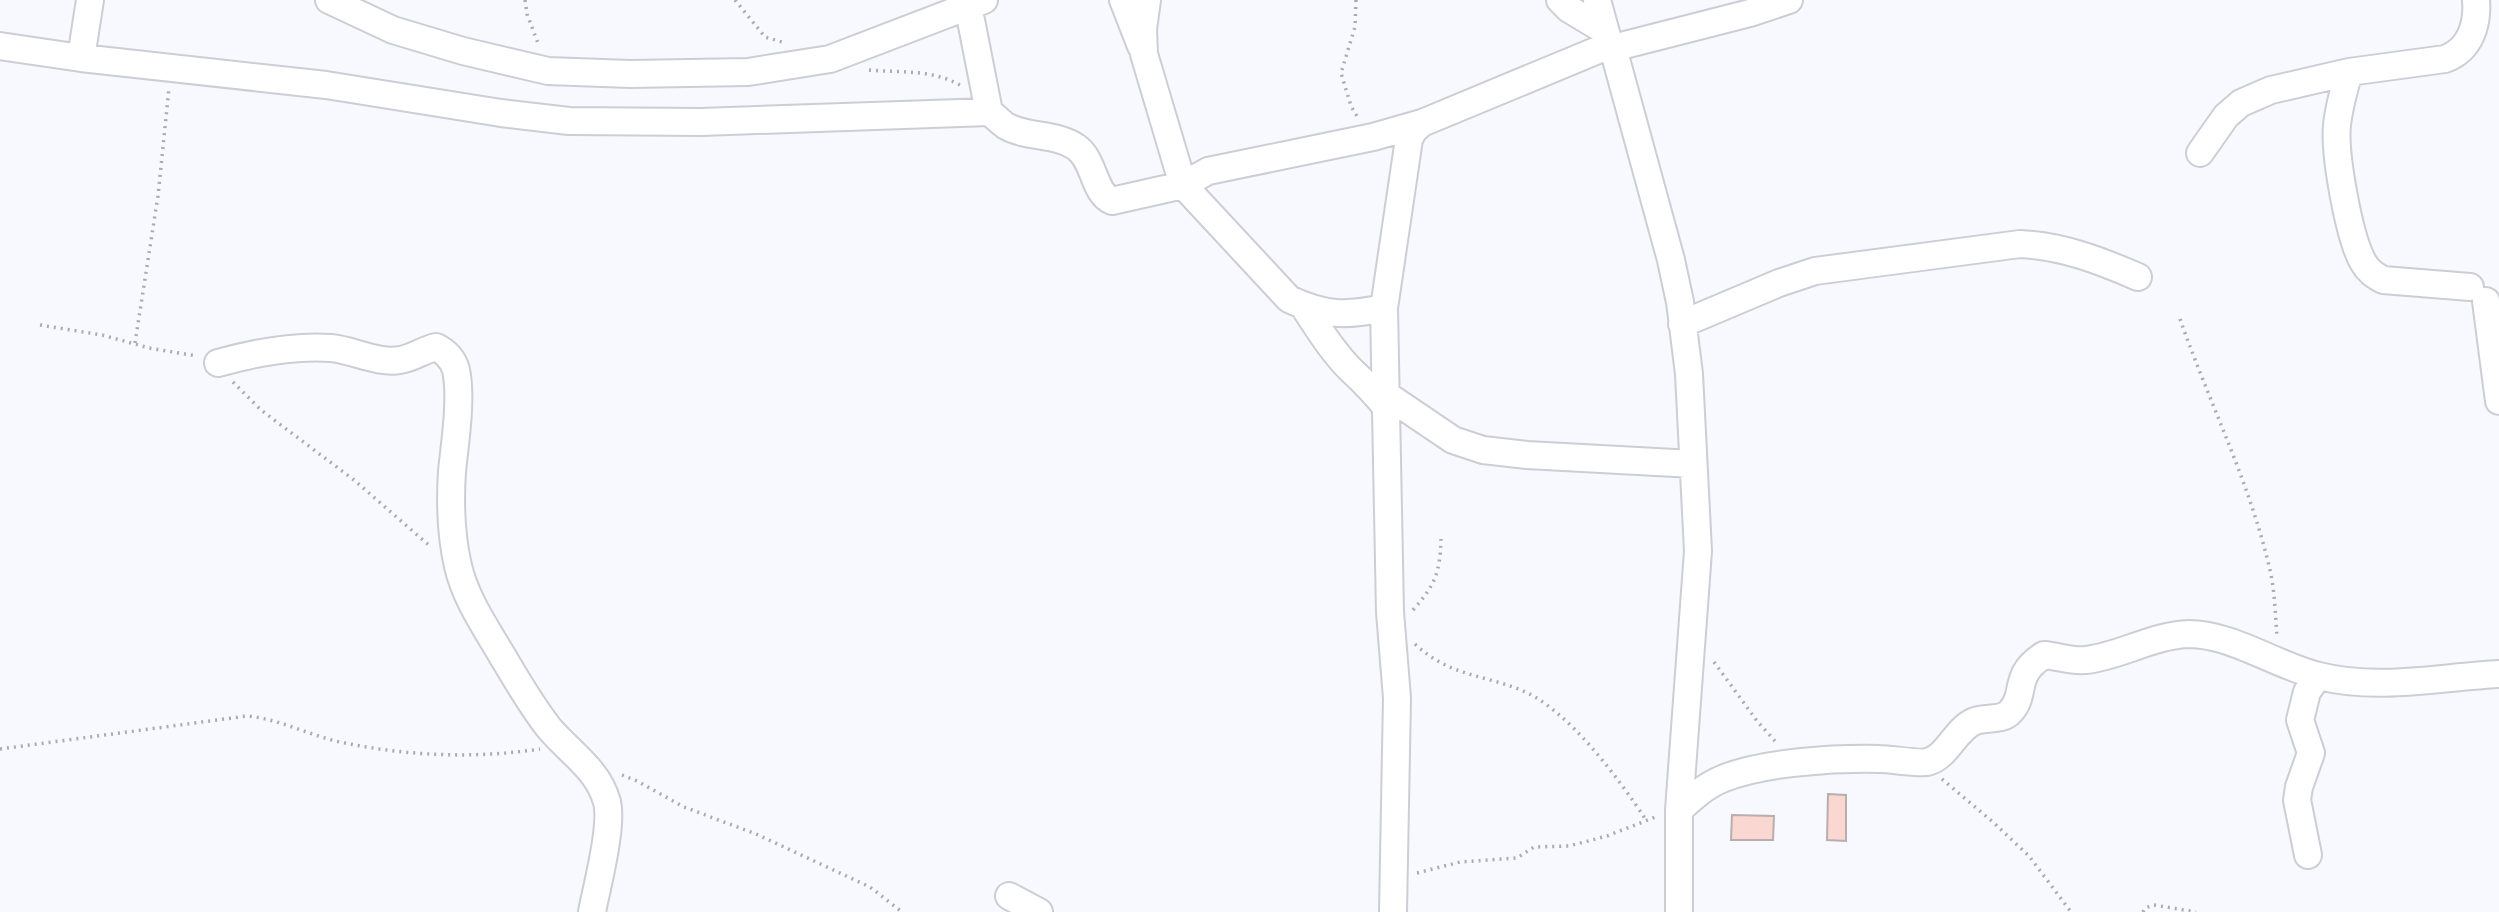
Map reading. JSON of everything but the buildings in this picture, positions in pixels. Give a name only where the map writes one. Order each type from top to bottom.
[{"type":"street","points":[[81,58],[90,0]]},
{"type":"street","points":[[329,0],[393,30],[463,51],[548,71],[630,75],[748,72],[830,59],[976,2],[987,106],[1014,129],[1074,145],[1088,159],[1103,195],[1110,200],[1183,185],[1209,171],[1373,138],[1422,123],[1609,41],[1750,13],[1789,0]]},
{"type":"street","points":[[1123,0],[1144,54],[1183,185],[1289,299],[1304,307],[1328,313],[1358,313],[1384,308]]},
{"type":"street","points":[[1144,54],[1143,29],[1147,0]]},
{"type":"street","points":[[1560,0],[1609,41]]},
{"type":"street","points":[[1597,0],[1671,260],[1689,374],[1698,551],[1686,680],[1679,810],[1679,912]]},
{"type":"street","points":[[2200,153],[2226,116],[2241,103],[2271,90],[2349,72],[2445,59],[2459,54],[2467,45],[2484,12]]},
{"type":"street","points":[[0,46],[81,58],[326,85],[569,121],[701,122],[987,106]]},
{"type":"street","points":[[2349,72],[2337,127],[2338,150],[2352,235],[2362,262],[2371,274],[2383,279],[2478,294],[2499,401]]},
{"type":"street","points":[[1393,912],[1398,698],[1390,612],[1384,308],[1409,139],[1413,130],[1422,123]]},
{"type":"street","points":[[1682,324],[1815,271],[2020,244],[2050,246],[2089,257],[2138,277]]},
{"type":"street","points":[[1304,307],[1349,368],[1368,385],[1385,400],[1453,440],[1483,450],[1527,455],[1693,464]]},
{"type":"street","points":[[218,363],[253,354],[329,348],[392,360],[409,358],[436,347],[449,356],[456,371],[457,429],[452,473],[452,520],[458,567],[469,596],[507,664],[546,724],[597,781],[607,803],[606,833],[592,912]]},
{"type":"street","points":[[1679,810],[1704,788],[1722,779],[1792,764],[1879,759],[1926,763],[1938,756],[1967,725],[1976,720],[2005,717],[2016,703],[2022,677],[2028,668],[2044,656],[2084,660],[2172,636],[2190,634],[2230,642],[2277,662],[2318,676],[2344,681],[2390,683],[2499,674]]},
{"type":"street","points":[[2308,855],[2297,800],[2298,787],[2311,753],[2300,720],[2307,692],[2318,676]]},
{"type":"street","points":[[1010,896],[1039,912]]},
{"type":"path","points":[[525,0],[527,14],[548,71]]},
{"type":"path","points":[[735,0],[765,37],[791,46]]},
{"type":"path","points":[[1356,0],[1355,27],[1341,73],[1351,106],[1373,138]]},
{"type":"path","points":[[830,59],[849,67],[941,75],[987,106]]},
{"type":"path","points":[[135,343],[158,196],[172,68]]},
{"type":"path","points":[[2180,319],[2240,472],[2270,568],[2277,662]]},
{"type":"path","points":[[40,325],[202,357],[218,363],[239,390],[261,410],[354,480],[412,533],[458,567]]},
{"type":"path","points":[[1410,613],[1432,589],[1441,539]]},
{"type":"path","points":[[1693,627],[1719,671],[1792,764]]},
{"type":"path","points":[[1413,642],[1430,657],[1457,672],[1524,691],[1546,703],[1606,764],[1646,820]]},
{"type":"path","points":[[0,749],[247,716],[265,717],[341,742],[388,750],[470,755],[574,754],[637,780],[684,807],[809,857],[870,887],[902,912]]},
{"type":"path","points":[[1926,763],[2020,848],[2071,912]]},
{"type":"path","points":[[1394,878],[1445,864],[1517,858],[1534,847],[1569,846],[1608,836],[1679,810]]},
{"type":"path","points":[[2143,912],[2145,908],[2154,905],[2196,912]]}]
